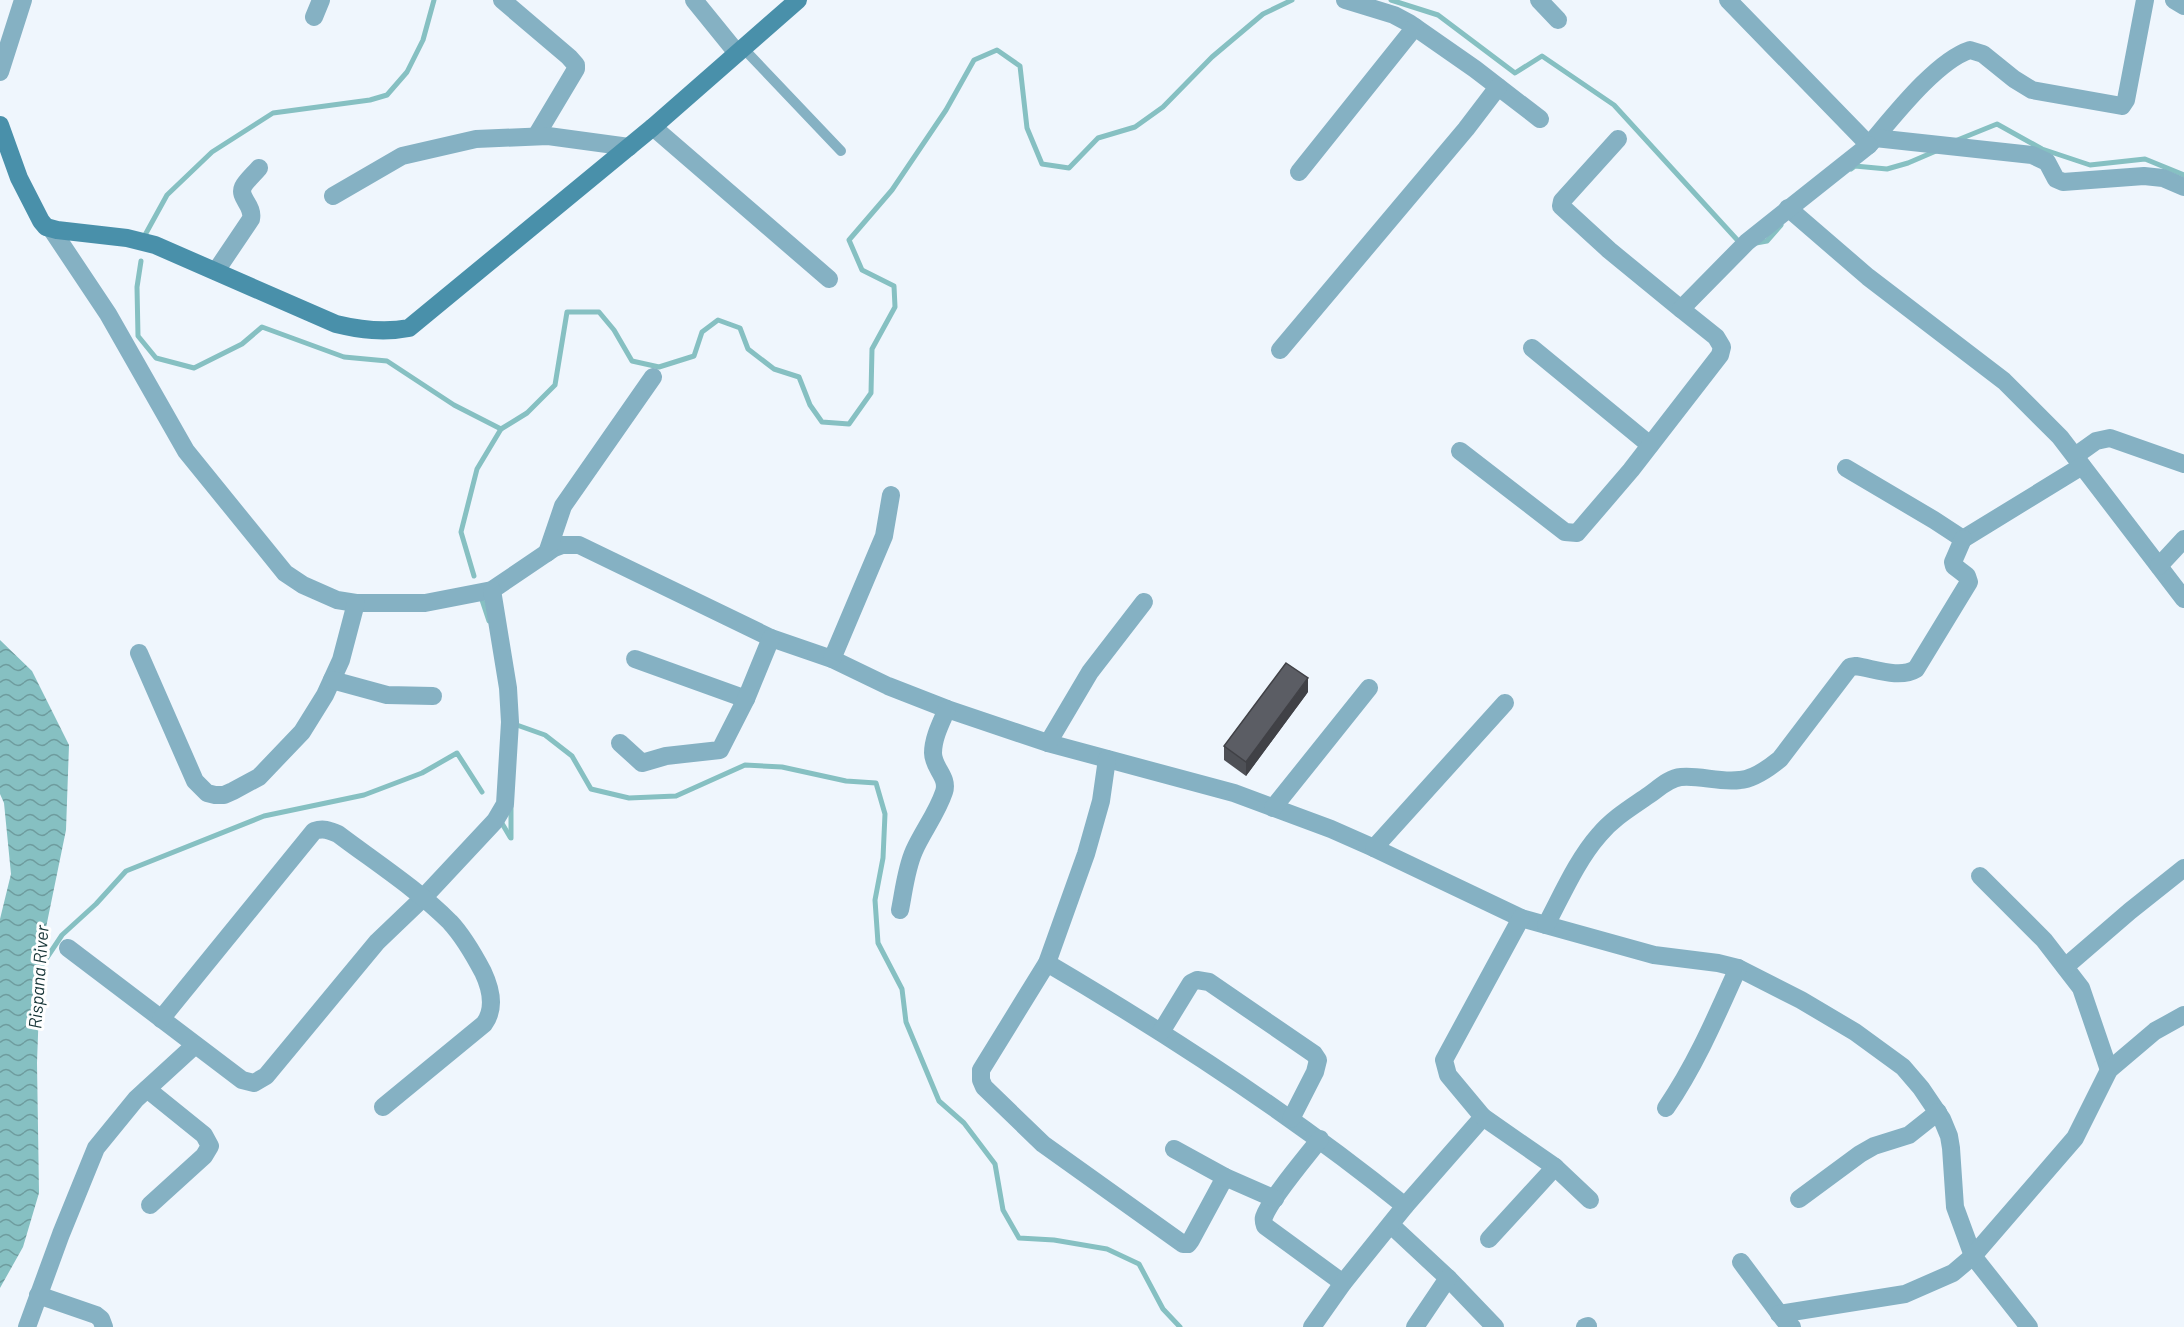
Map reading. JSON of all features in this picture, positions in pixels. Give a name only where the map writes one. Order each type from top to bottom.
[{"type":"main road","points":[[0,125],[19,178],[41,221],[52,230],[126,238],[155,245],[336,324],[366,331],[394,331],[409,328],[653,127],[798,0]]},
{"type":"street","points":[[0,72],[4,41],[22,0]]},
{"type":"street","points":[[502,0],[576,65],[576,69],[536,136]]},
{"type":"street","points":[[694,0],[740,51]]},
{"type":"street","points":[[1345,0],[1395,15],[1415,27],[1540,119]]},
{"type":"street","points":[[1539,0],[1558,20]]},
{"type":"street","points":[[1728,0],[1872,141],[1931,144],[2039,157],[2047,162],[2056,179],[2063,182],[2144,176],[2163,178],[2184,187]]},
{"type":"street","points":[[1681,309],[1744,245],[1872,141],[1912,95],[1949,60],[1970,50],[1983,54],[2032,90],[2122,106],[2126,100],[2145,0]]},
{"type":"street","points":[[2174,0],[2184,6]]},
{"type":"street","points":[[1299,172],[1415,27]]},
{"type":"street","points":[[1281,350],[1466,129],[1498,87]]},
{"type":"street","points":[[653,127],[829,279]]},
{"type":"street","points":[[333,196],[395,160],[412,153],[476,139],[536,136],[629,147]]},
{"type":"street","points":[[1460,451],[1565,532],[1574,534],[1588,521],[1650,445],[1721,351],[1720,342],[1716,337],[1609,250],[1561,206],[1618,140]]},
{"type":"street","points":[[216,271],[251,219],[252,210],[243,194],[243,188],[259,168]]},
{"type":"street","points":[[1790,209],[1868,277],[2004,381],[2060,437],[2184,599]]},
{"type":"street","points":[[52,230],[108,314],[186,451],[285,573],[303,585],[337,600],[356,603],[425,603],[492,590],[562,545],[579,544],[771,638],[832,659],[888,686],[947,709],[1048,742],[1234,793],[1374,848],[1521,918],[1653,955],[1718,963],[1737,968],[1801,999],[1855,1032],[1903,1067],[1921,1088],[1938,1112],[1945,1127],[1951,1148],[1955,1208],[1973,1256],[2029,1327]]},
{"type":"street","points":[[1532,348],[1650,445]]},
{"type":"street","points":[[547,553],[563,506],[653,377]]},
{"type":"street","points":[[1545,925],[1588,848],[1613,821],[1666,783],[1678,777],[1744,779],[1770,768],[1780,759],[1850,668],[1856,666],[1900,674],[1910,673],[1916,669],[1969,582],[1967,576],[1954,566],[1953,562],[1963,539],[2078,461],[2096,441],[2110,438],[2184,464]]},
{"type":"street","points":[[1846,468],[1963,539]]},
{"type":"street","points":[[832,659],[884,536],[891,495]]},
{"type":"street","points":[[2158,566],[2184,539]]},
{"type":"street","points":[[68,948],[242,1080],[249,1083],[260,1081],[377,942],[423,898],[495,821],[505,804],[510,722],[508,688],[492,590]]},
{"type":"street","points":[[1048,742],[1090,672],[1144,602]]},
{"type":"street","points":[[139,653],[195,781],[207,793],[224,795],[259,777],[302,732],[341,660],[356,603]]},
{"type":"street","points":[[620,743],[642,763],[666,756],[717,751],[724,745],[746,699],[771,638]]},
{"type":"street","points":[[635,659],[746,699]]},
{"type":"street","points":[[332,680],[387,695],[433,696]]},
{"type":"street","points":[[1274,808],[1369,688]]},
{"type":"street","points":[[1374,848],[1505,703]]},
{"type":"street","points":[[900,910],[906,873],[913,853],[945,791],[945,780],[934,760],[933,753],[935,739],[947,709]]},
{"type":"street","points":[[1107,759],[1101,801],[1086,854],[1047,963],[981,1070],[981,1080],[984,1087],[1043,1144],[1183,1244],[1188,1244],[1191,1240],[1225,1177]]},
{"type":"street","points":[[161,1019],[314,831],[328,830],[338,834],[423,898],[451,924],[472,951],[489,983],[490,1014],[484,1024],[383,1107]]},
{"type":"street","points":[[2065,967],[2184,868]]},
{"type":"street","points":[[1980,876],[2044,940],[2081,988],[2109,1070]]},
{"type":"street","points":[[1521,918],[1444,1060],[1449,1075],[1484,1117],[1555,1167],[1590,1200]]},
{"type":"street","points":[[1047,963],[1132,1013],[1291,1119],[1405,1206]]},
{"type":"street","points":[[1666,1108],[1687,1077],[1712,1028],[1737,968]]},
{"type":"street","points":[[1161,1032],[1191,983],[1197,980],[1209,982],[1314,1054],[1318,1060],[1316,1072],[1291,1119]]},
{"type":"street","points":[[1741,1262],[1785,1320],[1905,1294],[1953,1273],[1973,1256],[2074,1138],[2109,1070],[2155,1031],[2184,1015]]},
{"type":"street","points":[[27,1327],[96,1148],[116,1122],[147,1089],[195,1046]]},
{"type":"street","points":[[147,1089],[204,1135],[210,1146],[204,1156],[150,1205]]},
{"type":"street","points":[[1799,1199],[1860,1154],[1874,1146],[1909,1135],[1938,1112]]},
{"type":"street","points":[[1312,1327],[1343,1283],[1405,1206],[1484,1117]]},
{"type":"street","points":[[1320,1139],[1275,1199],[1264,1217],[1265,1226],[1343,1283]]},
{"type":"street","points":[[1174,1149],[1225,1177],[1275,1199]]},
{"type":"street","points":[[1490,1239],[1555,1167]]},
{"type":"street","points":[[1391,1225],[1448,1278],[1495,1327]]},
{"type":"street","points":[[1415,1327],[1448,1278]]},
{"type":"street","points":[[38,1295],[96,1315],[101,1319],[104,1327]]},
{"type":"lane","points":[[740,51],[842,151]]},
{"type":"water","name":"Rispana River","points":[[0,640],[32,671],[69,745],[66,830],[41,952],[37,1063],[39,1193],[23,1247],[0,1288],[0,919],[11,874],[4,803],[0,794]]},
{"type":"building","points":[[1286,663],[1308,678],[1246,762],[1224,746]]},
{"type":"waterway","points":[[145,235],[167,195],[212,152],[273,113],[370,100],[387,95],[407,72],[423,40],[434,0]]},
{"type":"waterway","points":[[474,576],[461,532],[477,469],[501,429],[527,413],[555,385],[567,312],[599,312],[614,330],[632,361],[659,367],[694,356],[702,332],[718,320],[740,328],[748,349],[774,369],[799,377],[810,405],[822,422],[849,424],[871,393],[872,349],[895,307],[894,286],[862,270],[849,240],[892,190],[946,110],[974,60],[997,50],[1020,66],[1027,128],[1042,164],[1069,168],[1098,138],[1135,127],[1163,107],[1212,57],[1263,14],[1292,0]]},
{"type":"waterway","points":[[1391,0],[1438,15],[1515,73],[1542,56],[1614,105],[1741,244]]},
{"type":"waterway","points":[[1955,141],[1997,124],[2042,149],[2090,165],[2145,159],[2184,175]]},
{"type":"waterway","points":[[1851,169],[1855,166],[1887,169],[1936,151]]},
{"type":"waterway","points":[[1756,243],[1767,241],[1781,225]]},
{"type":"waterway","points":[[141,261],[137,287],[138,336],[156,358],[194,368],[242,344],[262,327],[344,357],[387,361],[454,405],[501,429]]},
{"type":"waterway","points":[[481,597],[489,621]]},
{"type":"waterway","points":[[514,724],[545,735],[572,756],[591,789],[629,798],[676,796],[745,765],[782,767],[846,781],[876,783],[885,814],[883,858],[875,900],[878,943],[902,989],[906,1022],[939,1101],[964,1123],[995,1164],[1003,1210],[1019,1238],[1054,1240],[1107,1249],[1139,1264],[1163,1309],[1180,1327]]},
{"type":"waterway","name":"Rispana River","points":[[38,971],[62,935],[96,904],[126,871],[264,816],[364,795],[422,773],[457,753],[482,792]]},
{"type":"waterway","points":[[511,806],[511,838]]},
{"type":"waterway","points":[[500,820],[510,837]]}]
